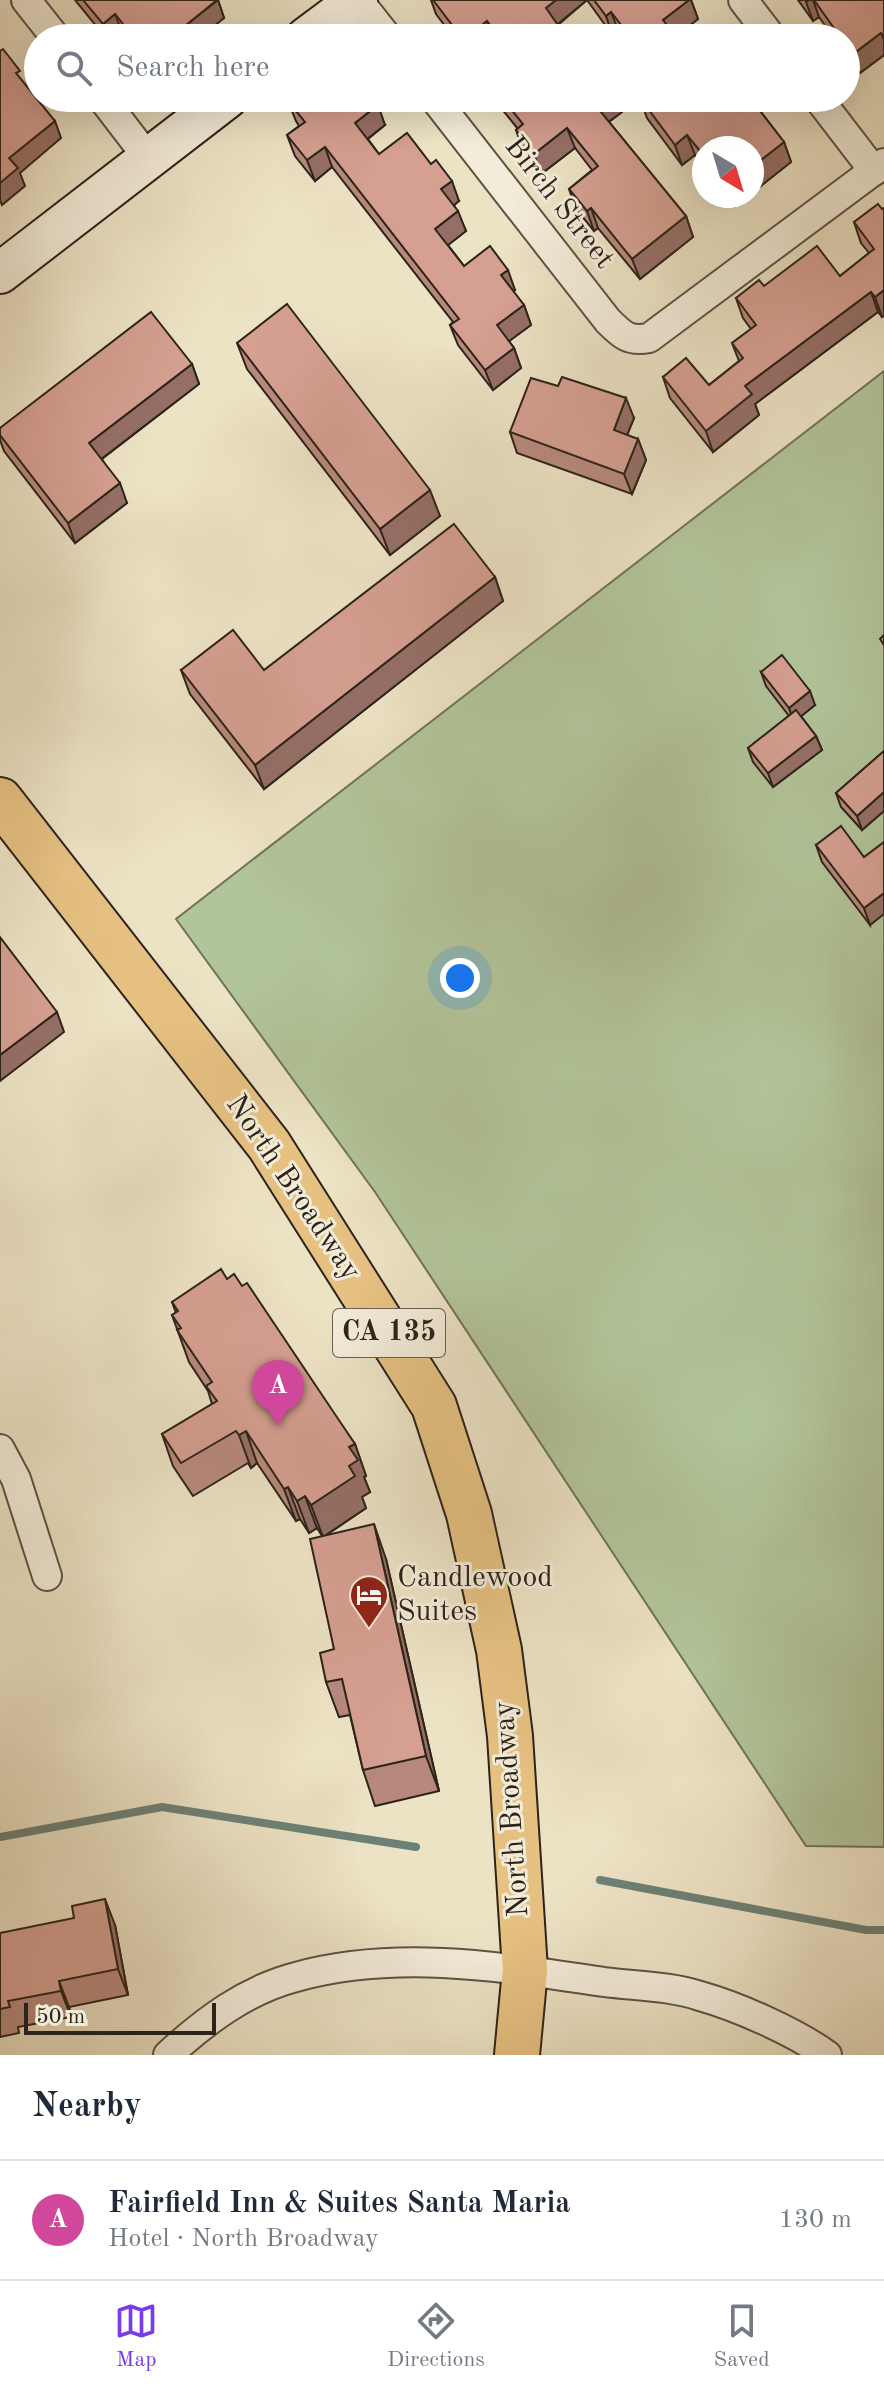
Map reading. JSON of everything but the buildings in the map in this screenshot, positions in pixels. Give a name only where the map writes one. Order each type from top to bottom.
[{"type":"main road","name":"North Broadway","points":[[0,800],[269,1145],[434,1406],[469,1514],[499,1650],[510,1736],[525,1970],[517,2055]]},
{"type":"street","points":[[26,0],[45,24]]},
{"type":"street","points":[[325,24],[358,0],[377,24]]},
{"type":"street","points":[[743,0],[761,24]]},
{"type":"street","points":[[113,112],[148,158]]},
{"type":"street","points":[[0,273],[209,112]]},
{"type":"street","name":"Birch Street","points":[[445,112],[608,321],[625,338],[638,340],[649,338],[879,167]]},
{"type":"street","points":[[830,112],[879,167]]},
{"type":"street","points":[[0,1449],[16,1479],[47,1576]]},
{"type":"street","points":[[168,2055],[196,2030],[246,1996],[295,1977],[355,1965],[423,1962],[525,1970],[699,1995],[751,2016],[827,2055]]},
{"type":"green space","points":[[884,371],[884,1847],[806,1846],[375,1192],[176,919]]},
{"type":"waterway","points":[[0,1837],[162,1807],[416,1847]]},
{"type":"waterway","points":[[600,1880],[866,1930],[884,1930]]},
{"type":"place","name":"Fairfield Inn & Suites Santa Maria","points":[[278,1426]]},
{"type":"place","name":"Candlewood Suites","points":[[369,1629]]}]
